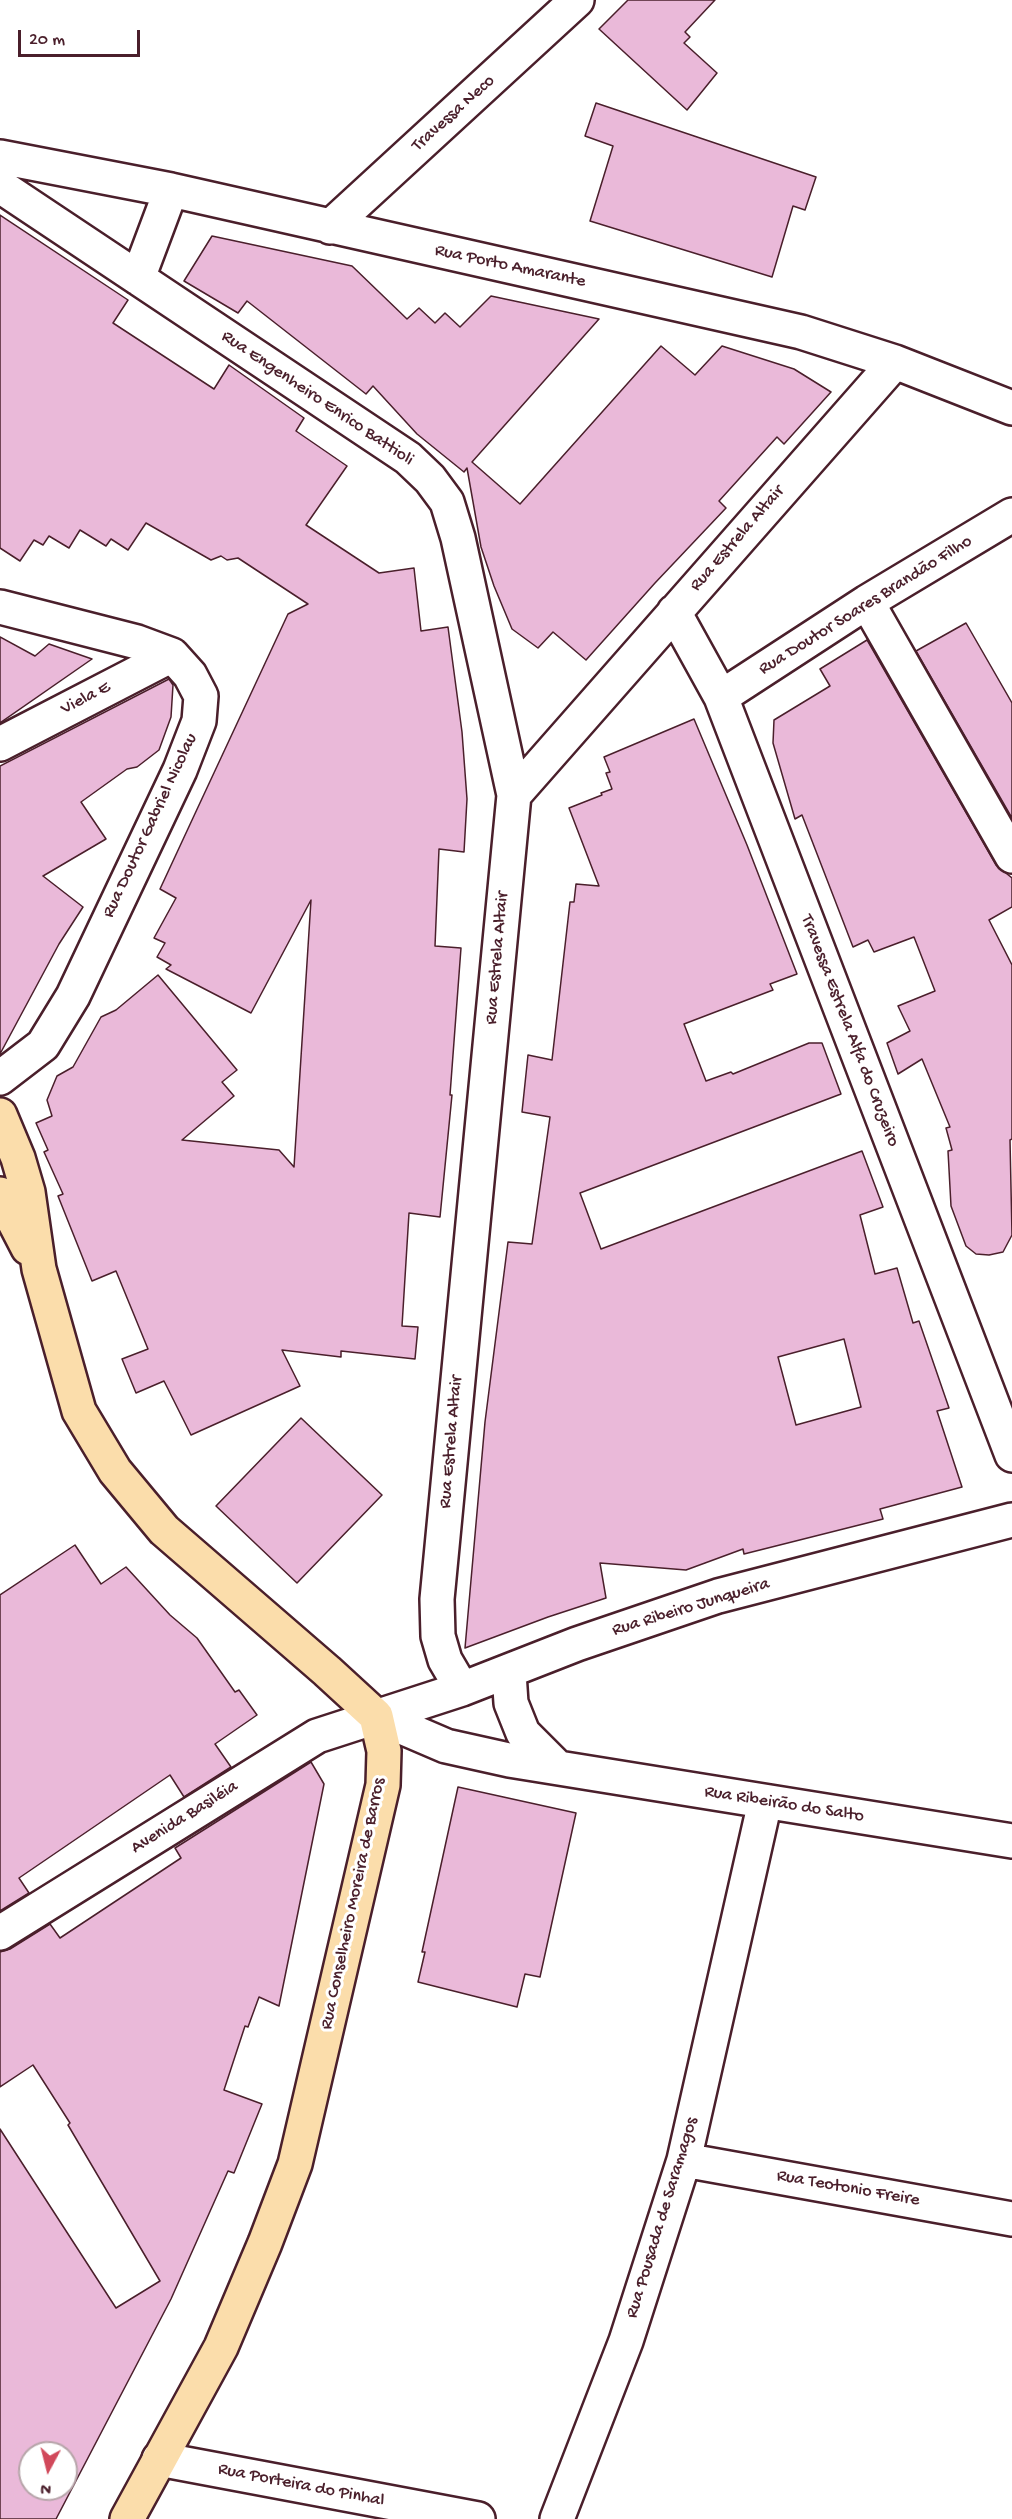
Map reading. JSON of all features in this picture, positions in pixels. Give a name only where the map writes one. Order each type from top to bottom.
[{"type":"main road","points":[[0,1115],[18,1158],[28,1192],[39,1269],[79,1411],[115,1471],[164,1530],[376,1716]]},
{"type":"main road","points":[[0,1194],[39,1269]]},
{"type":"main road","name":"Rua Conselheiro Moreira de Barros","points":[[127,2519],[221,2347],[266,2243],[295,2164],[383,1785],[384,1751],[376,1716]]},
{"type":"street","name":"Travessa Neco","points":[[330,227],[577,0]]},
{"type":"street","name":"Rua Porto Amarante","points":[[0,157],[171,190],[789,330],[895,362],[1012,408]]},
{"type":"street","name":"Rua Engenheiro Enrico Battioli","points":[[0,186],[408,458],[430,479],[447,502],[458,538],[514,795]]},
{"type":"street","points":[[138,278],[171,190]]},
{"type":"street","name":"Rua Estrela Altair","points":[[462,1689],[445,1660],[438,1636],[437,1599],[514,795],[895,362]]},
{"type":"street","name":"Rua Doutor Soares Brandão Filho","points":[[721,697],[867,602],[1012,515]]},
{"type":"street","points":[[867,602],[1012,855]]},
{"type":"street","name":"Rua Doutor Gabriel Nicolau","points":[[0,607],[137,642],[172,655],[190,675],[201,696],[199,721],[180,770],[73,996],[43,1045],[0,1078]]},
{"type":"street","name":"Travessa Estrela Alfa do Cruzeiro","points":[[674,612],[721,697],[1012,1449]]},
{"type":"street","name":"Viela E","points":[[0,744],[172,655]]},
{"type":"street","name":"Rua Ribeiro Junqueira","points":[[376,1716],[462,1689],[577,1644],[718,1596],[1012,1520]]},
{"type":"street","points":[[509,1672],[512,1703],[524,1733],[557,1767]]},
{"type":"street","name":"Rua Ribeirão do Salto","points":[[376,1716],[446,1746],[509,1760],[1012,1841]]},
{"type":"street","name":"Avenida Basiléia","points":[[0,1933],[316,1736],[376,1716]]},
{"type":"street","name":"Rua Pousada de Saramagos","points":[[557,2519],[627,2341],[684,2160],[765,1802]]},
{"type":"street","name":"Rua Teotonio Freire","points":[[684,2160],[1012,2219]]},
{"type":"street","name":"Rua Porteira do Pinhal","points":[[159,2459],[478,2519]]},
{"type":"building","points":[[628,0],[715,0],[685,32],[690,37],[684,43],[717,73],[687,110],[599,29]]},
{"type":"building","points":[[596,103],[816,177],[805,210],[793,206],[772,277],[590,221],[613,146],[585,136]]},
{"type":"building","points":[[0,215],[128,300],[113,323],[214,389],[229,365],[304,418],[296,431],[347,466],[306,525],[379,573],[414,568],[421,631],[448,627],[462,732],[467,799],[464,852],[439,849],[435,946],[461,948],[450,1095],[452,1095],[440,1217],[409,1213],[402,1326],[418,1327],[415,1359],[341,1351],[341,1357],[282,1350],[300,1386],[191,1435],[164,1381],[136,1393],[122,1359],[148,1349],[116,1271],[92,1281],[58,1196],[63,1194],[44,1152],[48,1150],[36,1123],[52,1116],[47,1100],[57,1076],[73,1067],[101,1017],[116,1010],[158,975],[237,1070],[222,1082],[234,1096],[182,1140],[279,1150],[294,1167],[311,900],[251,1013],[166,969],[171,965],[157,957],[165,943],[154,938],[176,898],[160,889],[288,614],[308,604],[238,558],[227,560],[221,556],[211,560],[146,523],[128,550],[111,539],[106,546],[80,530],[69,548],[49,536],[43,545],[34,540],[20,561],[0,548]]},
{"type":"building","points":[[212,236],[352,266],[407,319],[419,308],[435,323],[445,313],[460,327],[491,296],[599,319],[472,462],[520,504],[661,346],[695,375],[722,346],[794,369],[831,392],[784,444],[777,437],[719,501],[726,508],[586,660],[553,632],[538,648],[512,629],[494,586],[481,547],[467,468],[464,472],[417,434],[373,386],[366,394],[247,301],[238,313],[184,281]]},
{"type":"building","points":[[966,623],[1012,703],[1012,818],[916,651]]},
{"type":"building","points":[[0,637],[35,656],[49,644],[92,659],[0,723]]},
{"type":"building","points":[[867,640],[996,865],[1012,878],[1012,907],[989,920],[1012,965],[1012,1139],[1010,1140],[1012,1235],[1003,1252],[989,1255],[976,1254],[966,1246],[951,1206],[948,1151],[952,1150],[946,1128],[950,1127],[922,1059],[898,1074],[887,1043],[910,1031],[898,1006],[935,991],[914,937],[874,952],[868,940],[853,947],[802,815],[795,819],[773,743],[774,720],[830,686],[820,669]]},
{"type":"building","points":[[169,679],[173,685],[171,717],[159,750],[137,767],[127,769],[81,802],[106,839],[43,876],[83,907],[59,944],[0,1054],[0,766]]},
{"type":"building","points":[[694,719],[747,845],[797,974],[770,984],[773,990],[684,1024],[706,1081],[731,1072],[733,1074],[809,1043],[822,1043],[841,1094],[580,1193],[601,1249],[862,1151],[883,1207],[860,1215],[875,1274],[897,1268],[913,1323],[919,1321],[949,1408],[937,1411],[962,1487],[880,1509],[883,1519],[744,1554],[743,1549],[686,1570],[600,1563],[606,1598],[465,1648],[485,1422],[508,1242],[532,1244],[550,1117],[522,1112],[528,1055],[552,1060],[570,902],[574,902],[576,884],[599,886],[569,808],[612,789],[606,773],[610,772],[604,757]],"holes":[[[844,1339],[861,1407],[796,1425],[778,1357]]]},
{"type":"building","points":[[301,1418],[382,1495],[297,1583],[216,1506]]},
{"type":"building","points":[[75,1545],[101,1584],[126,1567],[170,1615],[197,1638],[235,1692],[239,1690],[257,1715],[215,1744],[231,1767],[184,1797],[170,1775],[19,1878],[29,1893],[0,1911],[0,1595]]},
{"type":"building","points":[[311,1762],[324,1784],[279,2006],[259,1997],[248,2027],[245,2026],[224,2090],[262,2104],[234,2173],[228,2171],[171,2299],[78,2477],[78,2441],[18,2441],[18,2501],[65,2501],[56,2519],[0,2519],[0,2129],[116,2308],[160,2281],[68,2125],[70,2123],[33,2065],[0,2087],[0,1952],[10,1949],[50,1924],[60,1938],[181,1858],[175,1848]]},
{"type":"building","points":[[458,1787],[576,1813],[540,1977],[525,1974],[517,2007],[418,1982],[425,1952],[422,1952]]}]
